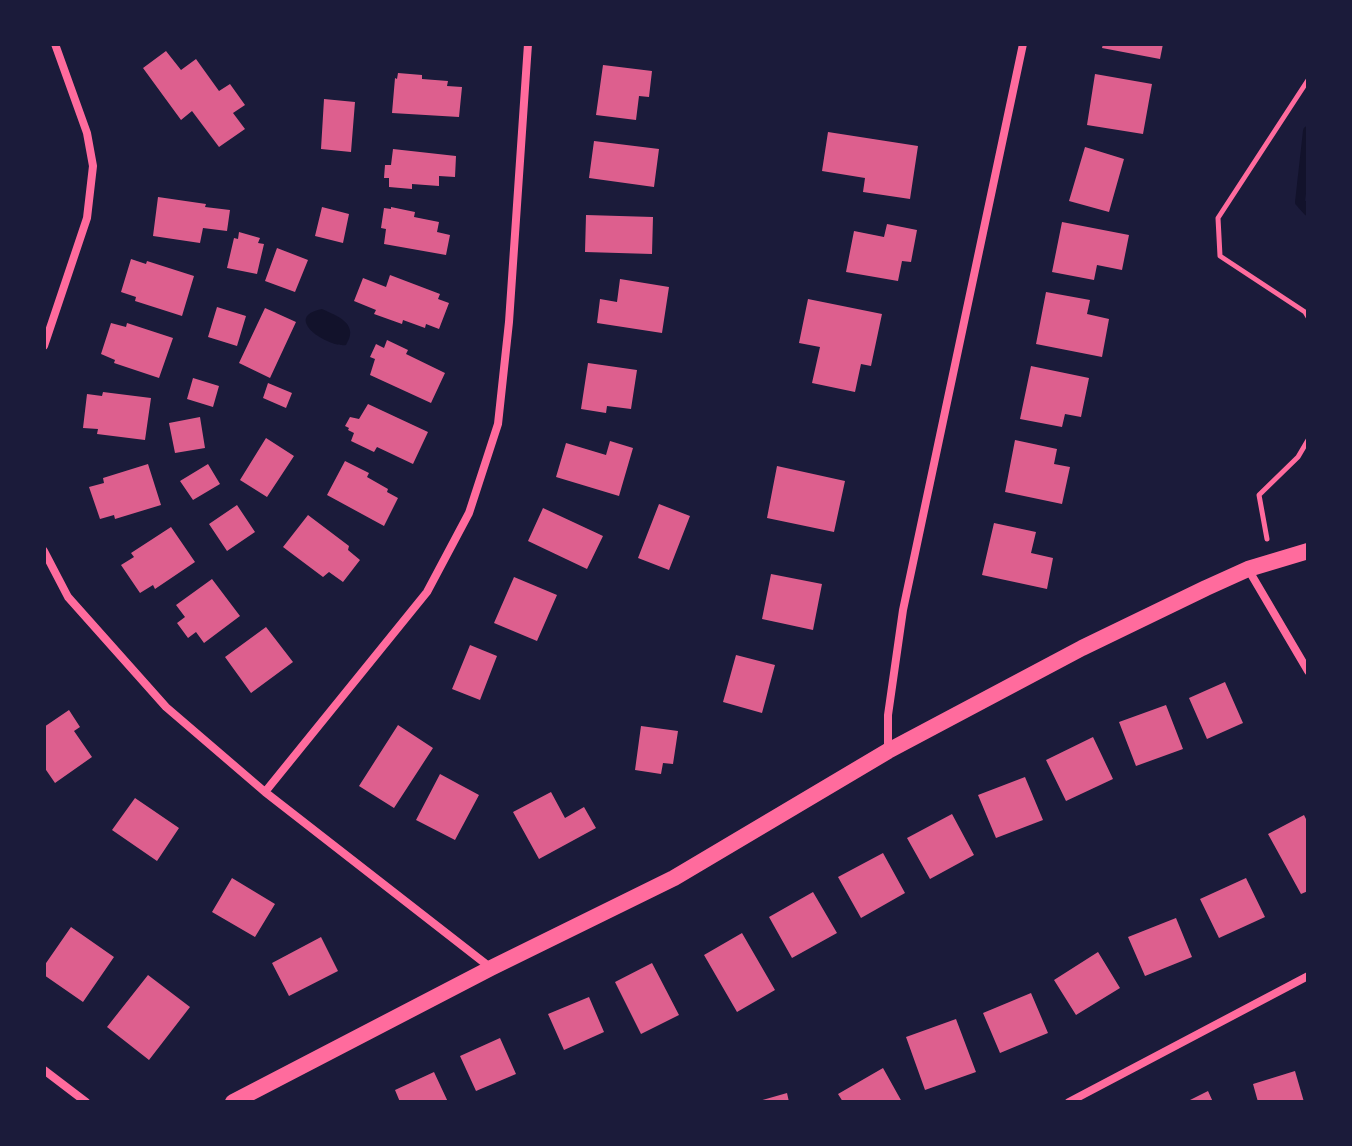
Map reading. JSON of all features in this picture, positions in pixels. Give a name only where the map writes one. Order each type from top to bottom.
[{"type":"main road","points":[[233,1102],[491,968],[674,878],[888,751],[1082,648],[1248,569],[1308,551]]},
{"type":"street","points":[[44,346],[87,218],[93,166],[87,133],[55,44]]},
{"type":"street","points":[[265,792],[427,592],[469,513],[498,424],[509,322],[528,44]]},
{"type":"street","points":[[888,751],[888,715],[903,610],[1023,44]]},
{"type":"street","points":[[44,551],[68,597],[166,707],[265,792],[491,968]]},
{"type":"street","points":[[1248,569],[1308,671]]},
{"type":"street","points":[[1069,1102],[1308,976]]},
{"type":"street","points":[[44,1070],[86,1102]]},
{"type":"path","points":[[1308,80],[1218,218],[1220,256],[1305,312],[1308,317]]},
{"type":"path","points":[[1272,564],[1259,495],[1298,457],[1308,440]]},
{"type":"shaded area","points":[[322,309],[339,317],[349,327],[346,345],[329,342],[307,325],[306,318]]},
{"type":"building","points":[[1103,44],[1163,44],[1160,59],[1102,48]]},
{"type":"building","points":[[166,51],[181,70],[196,59],[219,91],[230,84],[245,105],[233,113],[245,129],[219,147],[192,111],[181,120],[143,68]]},
{"type":"building","points":[[603,65],[652,71],[649,97],[639,96],[636,120],[596,115]]},
{"type":"building","points":[[398,73],[422,75],[422,79],[448,81],[447,86],[462,87],[459,117],[392,113]]},
{"type":"building","points":[[1095,74],[1152,84],[1143,134],[1087,125]]},
{"type":"building","points":[[324,99],[355,102],[351,152],[321,149]]},
{"type":"building","points":[[828,132],[918,146],[910,199],[863,192],[865,178],[822,171]]},
{"type":"building","points":[[594,141],[659,149],[654,187],[589,178]]},
{"type":"building","points":[[1085,147],[1124,159],[1109,212],[1069,201]]},
{"type":"building","points":[[393,149],[456,156],[455,177],[439,176],[439,186],[412,184],[412,189],[389,187],[389,178],[384,178],[385,165],[391,165]]},
{"type":"building","points":[[158,197],[230,210],[227,231],[203,228],[200,243],[153,236]]},
{"type":"building","points":[[322,207],[349,214],[343,243],[315,236]]},
{"type":"building","points":[[384,208],[415,212],[414,217],[439,222],[437,232],[450,235],[446,255],[384,244],[386,229],[381,228]]},
{"type":"building","points":[[586,215],[653,217],[652,254],[585,252]]},
{"type":"building","points":[[1062,222],[1129,235],[1122,270],[1097,265],[1094,280],[1052,272]]},
{"type":"building","points":[[887,224],[917,230],[911,262],[902,261],[898,281],[846,272],[854,231],[884,237]]},
{"type":"building","points":[[239,232],[260,238],[258,243],[264,244],[257,274],[227,268],[234,238],[238,239]]},
{"type":"building","points":[[277,248],[308,260],[295,292],[265,281]]},
{"type":"building","points":[[131,259],[194,276],[182,316],[135,301],[136,297],[121,292]]},
{"type":"building","points":[[390,275],[440,294],[438,299],[449,303],[439,329],[426,324],[425,328],[403,320],[402,324],[374,314],[376,310],[354,301],[363,278],[386,287]]},
{"type":"building","points":[[620,279],[669,287],[662,333],[597,323],[600,299],[617,302]]},
{"type":"building","points":[[1046,292],[1090,300],[1087,314],[1109,319],[1102,357],[1036,344]]},
{"type":"building","points":[[808,299],[882,314],[871,366],[861,364],[855,392],[812,383],[820,347],[799,343]]},
{"type":"building","points":[[217,307],[246,316],[237,346],[208,337]]},
{"type":"building","points":[[265,308],[296,322],[270,378],[239,363]]},
{"type":"building","points":[[111,323],[126,327],[127,323],[173,338],[159,378],[114,363],[115,360],[101,354]]},
{"type":"building","points":[[387,340],[408,350],[406,354],[445,373],[431,403],[370,375],[375,359],[370,357],[376,344],[384,348]]},
{"type":"building","points":[[588,363],[637,370],[631,409],[607,406],[606,413],[581,409]]},
{"type":"building","points":[[1031,366],[1089,378],[1081,417],[1065,414],[1062,427],[1020,419]]},
{"type":"building","points":[[193,378],[219,386],[213,407],[187,399]]},
{"type":"building","points":[[268,383],[292,393],[286,408],[263,398]]},
{"type":"building","points":[[103,392],[151,398],[145,440],[97,434],[98,429],[83,428],[87,394],[102,396]]},
{"type":"building","points":[[368,404],[428,432],[413,464],[377,447],[374,452],[351,441],[354,433],[345,426],[350,417],[359,419]]},
{"type":"building","points":[[200,417],[205,448],[175,453],[169,423]]},
{"type":"building","points":[[266,438],[294,456],[267,497],[240,480]]},
{"type":"building","points":[[1015,440],[1057,449],[1054,464],[1070,467],[1062,504],[1005,492]]},
{"type":"building","points":[[610,441],[633,448],[619,496],[556,477],[566,443],[606,455]]},
{"type":"building","points":[[345,461],[369,473],[367,477],[398,498],[384,526],[327,495]]},
{"type":"building","points":[[148,464],[161,505],[115,519],[114,515],[100,519],[89,487],[104,483],[103,478]]},
{"type":"building","points":[[208,464],[220,484],[193,500],[180,481]]},
{"type":"building","points":[[777,466],[845,481],[834,532],[767,518]]},
{"type":"building","points":[[659,504],[690,516],[669,570],[638,558]]},
{"type":"building","points":[[237,505],[255,532],[227,551],[209,524]]},
{"type":"building","points":[[543,508],[603,536],[587,569],[528,541]]},
{"type":"building","points":[[308,515],[349,546],[348,550],[360,560],[343,582],[329,572],[323,577],[283,547]]},
{"type":"building","points":[[994,523],[1036,532],[1031,553],[1053,558],[1047,589],[982,575]]},
{"type":"building","points":[[171,527],[195,562],[155,589],[153,585],[140,593],[121,565],[134,557],[131,553]]},
{"type":"building","points":[[771,574],[822,584],[813,630],[762,619]]},
{"type":"building","points":[[514,577],[557,595],[537,641],[494,623]]},
{"type":"building","points":[[212,579],[240,616],[204,643],[196,632],[188,638],[177,623],[185,617],[176,605]]},
{"type":"building","points":[[266,627],[293,662],[251,693],[225,657]]},
{"type":"building","points":[[470,645],[497,656],[480,700],[452,689]]},
{"type":"building","points":[[736,655],[775,665],[762,713],[723,702]]},
{"type":"building","points":[[1225,682],[1243,723],[1207,739],[1189,698]]},
{"type":"building","points":[[1166,705],[1183,749],[1136,766],[1119,722]]},
{"type":"building","points":[[69,710],[80,727],[74,731],[92,757],[55,783],[44,767],[44,727]]},
{"type":"building","points":[[398,725],[433,748],[394,808],[359,786]]},
{"type":"building","points":[[641,726],[678,731],[673,764],[663,763],[661,774],[635,770]]},
{"type":"building","points":[[1093,737],[1113,779],[1066,801],[1046,760]]},
{"type":"building","points":[[440,774],[479,795],[455,840],[416,820]]},
{"type":"building","points":[[1025,777],[1043,820],[996,838],[978,795]]},
{"type":"building","points":[[551,792],[565,818],[584,807],[596,828],[539,859],[513,812]]},
{"type":"building","points":[[135,798],[179,828],[157,861],[112,830]]},
{"type":"building","points":[[952,814],[974,855],[930,879],[907,838]]},
{"type":"building","points":[[1304,815],[1308,823],[1308,891],[1301,894],[1268,834]]},
{"type":"building","points":[[883,853],[905,893],[861,918],[838,877]]},
{"type":"building","points":[[232,878],[275,904],[255,937],[212,912]]},
{"type":"building","points":[[1246,878],[1265,917],[1219,938],[1200,899]]},
{"type":"building","points":[[813,892],[837,933],[792,958],[769,917]]},
{"type":"building","points":[[1176,918],[1192,957],[1145,976],[1128,937]]},
{"type":"building","points":[[71,927],[114,957],[83,1002],[44,975],[44,966]]},
{"type":"building","points":[[742,933],[775,990],[737,1012],[704,955]]},
{"type":"building","points":[[321,937],[338,971],[289,996],[272,963]]},
{"type":"building","points":[[1098,952],[1120,988],[1076,1015],[1054,980]]},
{"type":"building","points":[[652,963],[679,1015],[641,1034],[615,982]]},
{"type":"building","points":[[148,975],[190,1007],[149,1060],[107,1027]]},
{"type":"building","points":[[1031,993],[1048,1033],[1000,1053],[983,1013]]},
{"type":"building","points":[[589,997],[604,1032],[564,1050],[548,1014]]},
{"type":"building","points":[[956,1019],[976,1072],[925,1090],[906,1037]]},
{"type":"building","points":[[500,1038],[516,1074],[476,1091],[460,1056]]},
{"type":"building","points":[[883,1068],[902,1102],[843,1102],[838,1094]]},
{"type":"building","points":[[1295,1071],[1304,1102],[1258,1102],[1253,1084]]},
{"type":"building","points":[[434,1072],[448,1102],[400,1102],[395,1090]]},
{"type":"building","points":[[1208,1091],[1213,1102],[1186,1102]]},
{"type":"building","points":[[787,1093],[789,1102],[759,1101]]},
{"type":"waterway","points":[[1308,131],[1300,202],[1308,211]]}]
